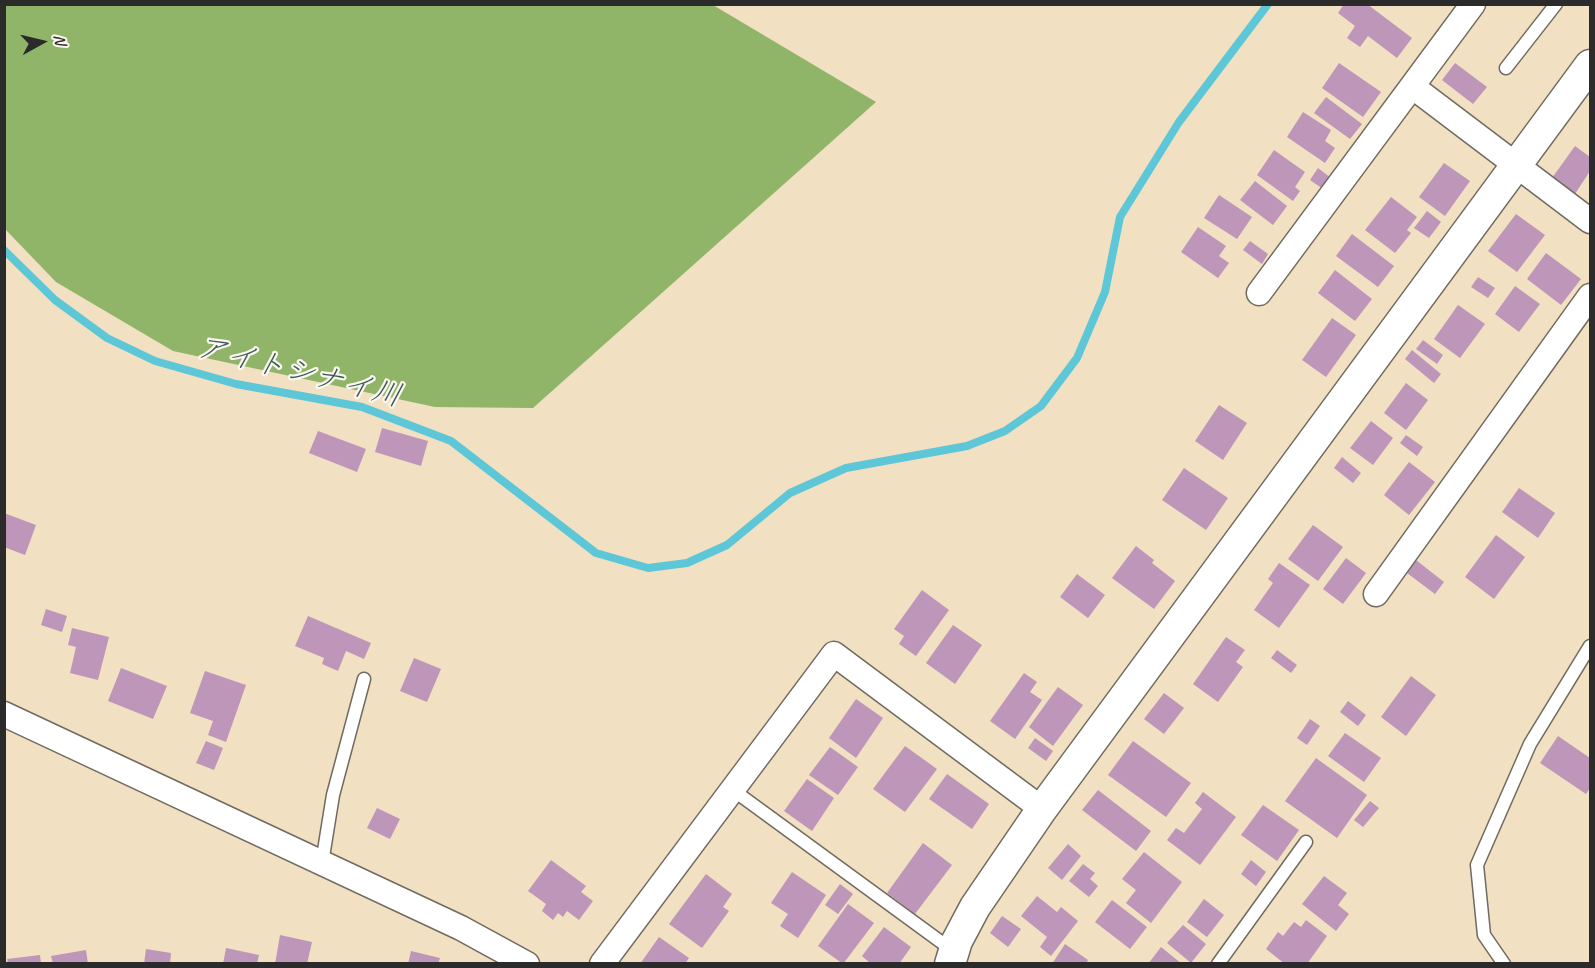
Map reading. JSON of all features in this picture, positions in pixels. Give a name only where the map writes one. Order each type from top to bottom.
[{"type":"street","points":[[1260,293],[1473,4]]},
{"type":"street","points":[[952,957],[975,907],[1042,809],[1590,64]]},
{"type":"street","points":[[1413,87],[1590,221]]},
{"type":"street","points":[[1376,594],[1590,296]]},
{"type":"street","points":[[603,963],[834,654],[1042,809]]},
{"type":"street","points":[[4,714],[462,928],[527,963]]},
{"type":"lane","points":[[1506,68],[1556,4]]},
{"type":"lane","points":[[1504,963],[1484,935],[1477,865],[1530,744],[1590,646]]},
{"type":"lane","points":[[322,863],[333,795],[364,679]]},
{"type":"lane","points":[[733,790],[952,957]]},
{"type":"lane","points":[[1218,963],[1306,842]]},
{"type":"green space","points":[[5,4],[713,5],[876,102],[533,408],[435,407],[173,351],[56,282],[5,229]]},
{"type":"building","points":[[1344,4],[1367,4],[1412,38],[1397,58],[1368,36],[1360,47],[1347,38],[1355,26],[1338,13]]},
{"type":"building","points":[[1339,63],[1381,92],[1363,117],[1322,88]]},
{"type":"building","points":[[1455,63],[1487,87],[1473,104],[1442,80]]},
{"type":"building","points":[[1326,97],[1362,124],[1350,139],[1314,113]]},
{"type":"building","points":[[1303,112],[1331,130],[1325,141],[1335,148],[1325,163],[1287,137]]},
{"type":"building","points":[[1575,146],[1590,157],[1590,171],[1575,194],[1552,178]]},
{"type":"building","points":[[1274,150],[1305,172],[1295,187],[1300,191],[1293,201],[1257,175]]},
{"type":"building","points":[[1444,163],[1470,181],[1445,216],[1419,197]]},
{"type":"building","points":[[1318,168],[1331,178],[1323,189],[1310,180]]},
{"type":"building","points":[[1255,181],[1287,206],[1273,225],[1240,200]]},
{"type":"building","points":[[1219,195],[1252,217],[1237,239],[1204,218]]},
{"type":"building","points":[[1391,197],[1417,217],[1407,230],[1411,233],[1395,253],[1365,230]]},
{"type":"building","points":[[1427,211],[1441,222],[1429,238],[1414,228]]},
{"type":"building","points":[[1516,214],[1545,235],[1517,272],[1488,251]]},
{"type":"building","points":[[1198,227],[1226,246],[1219,256],[1229,263],[1218,278],[1181,252]]},
{"type":"building","points":[[1352,234],[1394,266],[1378,287],[1336,256]]},
{"type":"building","points":[[1250,241],[1268,254],[1262,264],[1243,250]]},
{"type":"building","points":[[1546,253],[1581,279],[1561,305],[1527,279]]},
{"type":"building","points":[[1335,270],[1372,299],[1355,321],[1318,293]]},
{"type":"building","points":[[1478,277],[1495,288],[1488,298],[1471,287]]},
{"type":"building","points":[[1515,286],[1540,304],[1519,332],[1495,314]]},
{"type":"building","points":[[1458,305],[1485,324],[1460,358],[1434,339]]},
{"type":"building","points":[[1332,318],[1356,335],[1326,377],[1302,360]]},
{"type":"building","points":[[1423,340],[1443,355],[1437,364],[1416,349]]},
{"type":"building","points":[[1412,350],[1441,374],[1434,383],[1405,359]]},
{"type":"building","points":[[1406,383],[1428,400],[1406,430],[1384,413]]},
{"type":"building","points":[[1219,405],[1247,423],[1223,460],[1195,441]]},
{"type":"building","points":[[1371,421],[1393,438],[1373,465],[1350,448]]},
{"type":"building","points":[[382,428],[428,441],[421,466],[375,452]]},
{"type":"building","points":[[318,431],[366,449],[357,472],[309,453]]},
{"type":"building","points":[[1406,435],[1423,447],[1417,456],[1400,443]]},
{"type":"building","points":[[1342,457],[1361,473],[1353,483],[1334,468]]},
{"type":"building","points":[[1409,462],[1435,482],[1409,515],[1384,495]]},
{"type":"building","points":[[1184,468],[1228,498],[1206,530],[1162,500]]},
{"type":"building","points":[[1519,488],[1555,513],[1538,538],[1502,512]]},
{"type":"building","points":[[4,513],[36,525],[25,555],[4,547]]},
{"type":"building","points":[[1313,525],[1343,547],[1318,581],[1288,559]]},
{"type":"building","points":[[1496,535],[1525,557],[1494,599],[1465,577]]},
{"type":"building","points":[[1136,546],[1154,560],[1152,563],[1175,581],[1154,609],[1112,578]]},
{"type":"building","points":[[1346,558],[1366,573],[1343,604],[1323,589]]},
{"type":"building","points":[[1416,560],[1444,582],[1435,594],[1407,573]]},
{"type":"building","points":[[1279,563],[1310,585],[1279,628],[1254,610],[1273,583],[1268,579]]},
{"type":"building","points":[[1077,574],[1105,595],[1088,618],[1060,597]]},
{"type":"building","points":[[922,590],[949,610],[916,656],[899,644],[904,636],[894,629]]},
{"type":"building","points":[[46,609],[67,616],[62,632],[41,625]]},
{"type":"building","points":[[308,616],[371,643],[364,659],[346,651],[338,671],[322,664],[324,658],[295,646]]},
{"type":"building","points":[[953,625],[982,645],[955,684],[926,663]]},
{"type":"building","points":[[72,628],[109,637],[98,680],[70,673],[76,647],[68,645]]},
{"type":"building","points":[[1226,637],[1245,650],[1236,662],[1243,667],[1218,702],[1193,684]]},
{"type":"building","points":[[1277,650],[1297,665],[1291,673],[1271,658]]},
{"type":"building","points":[[414,658],[441,669],[427,702],[400,691]]},
{"type":"building","points":[[121,668],[167,686],[153,719],[108,701]]},
{"type":"building","points":[[205,671],[246,685],[226,742],[208,735],[213,721],[190,713]]},
{"type":"building","points":[[1024,673],[1037,682],[1030,692],[1042,700],[1015,739],[990,721]]},
{"type":"building","points":[[1411,676],[1436,695],[1406,736],[1381,717]]},
{"type":"building","points":[[1058,687],[1083,705],[1053,746],[1029,727]]},
{"type":"building","points":[[1164,693],[1184,708],[1164,734],[1144,719]]},
{"type":"building","points":[[856,699],[883,718],[856,758],[829,738]]},
{"type":"building","points":[[1348,701],[1366,715],[1358,726],[1340,712]]},
{"type":"building","points":[[1310,719],[1320,726],[1307,745],[1297,738]]},
{"type":"building","points":[[1345,733],[1381,758],[1364,782],[1328,756]]},
{"type":"building","points":[[1558,736],[1590,758],[1590,788],[1586,794],[1540,763]]},
{"type":"building","points":[[1035,738],[1053,751],[1046,761],[1028,748]]},
{"type":"building","points":[[206,741],[223,748],[214,770],[196,763]]},
{"type":"building","points":[[1133,741],[1191,783],[1166,817],[1108,775]]},
{"type":"building","points":[[905,746],[937,769],[905,812],[873,789]]},
{"type":"building","points":[[830,747],[858,767],[838,795],[809,775]]},
{"type":"building","points":[[1316,758],[1367,795],[1337,838],[1285,801]]},
{"type":"building","points":[[947,774],[989,804],[972,829],[929,799]]},
{"type":"building","points":[[807,779],[834,798],[812,831],[784,811]]},
{"type":"building","points":[[1098,790],[1151,831],[1136,851],[1082,810]]},
{"type":"building","points":[[1203,792],[1236,817],[1200,865],[1167,840],[1176,828],[1184,833],[1202,809],[1195,803]]},
{"type":"building","points":[[1370,801],[1379,808],[1363,827],[1354,820]]},
{"type":"building","points":[[1263,805],[1299,830],[1277,861],[1241,835]]},
{"type":"building","points":[[377,808],[400,819],[390,839],[367,828]]},
{"type":"building","points":[[923,843],[952,865],[915,914],[887,893]]},
{"type":"building","points":[[1068,844],[1081,856],[1062,880],[1048,868]]},
{"type":"building","points":[[1144,852],[1182,882],[1151,923],[1126,903],[1136,890],[1122,879]]},
{"type":"building","points":[[551,860],[586,886],[581,892],[593,901],[579,920],[567,911],[563,917],[558,913],[553,920],[542,911],[546,904],[528,891]]},
{"type":"building","points":[[1251,860],[1266,872],[1256,886],[1241,874]]},
{"type":"building","points":[[1083,864],[1095,873],[1090,879],[1098,886],[1089,897],[1069,881]]},
{"type":"building","points":[[792,872],[826,895],[798,938],[780,926],[788,914],[771,903]]},
{"type":"building","points":[[706,874],[732,894],[723,907],[729,911],[702,948],[669,924]]},
{"type":"building","points":[[1324,876],[1347,893],[1338,905],[1349,914],[1336,931],[1302,904]]},
{"type":"building","points":[[840,884],[853,894],[838,914],[825,905]]},
{"type":"building","points":[[1037,896],[1057,912],[1061,907],[1078,921],[1051,956],[1040,947],[1047,937],[1021,916]]},
{"type":"building","points":[[1204,899],[1224,915],[1207,937],[1187,922]]},
{"type":"building","points":[[1112,900],[1147,927],[1130,949],[1095,922]]},
{"type":"building","points":[[848,904],[874,923],[843,964],[818,946]]},
{"type":"building","points":[[1002,916],[1021,929],[1008,947],[990,933]]},
{"type":"building","points":[[1306,920],[1327,936],[1307,964],[1285,964],[1266,949],[1278,932],[1283,936],[1294,922],[1301,927]]},
{"type":"building","points":[[1183,925],[1206,944],[1191,963],[1167,943]]},
{"type":"building","points":[[884,927],[911,947],[899,964],[871,964],[862,956]]},
{"type":"building","points":[[280,935],[312,942],[307,964],[275,964]]},
{"type":"building","points":[[659,937],[689,958],[685,964],[640,964]]},
{"type":"building","points":[[1065,944],[1088,960],[1086,964],[1052,964]]},
{"type":"building","points":[[1161,947],[1182,964],[1148,964]]},
{"type":"building","points":[[226,948],[259,955],[257,964],[223,964]]},
{"type":"building","points":[[146,949],[171,953],[170,964],[144,964]]},
{"type":"building","points":[[86,950],[88,964],[53,964],[51,956]]},
{"type":"building","points":[[411,951],[440,958],[438,964],[408,964]]},
{"type":"building","points":[[40,955],[41,964],[8,964],[7,959]]},
{"type":"waterway","name":"アイトシナイ川","points":[[4,250],[55,300],[107,338],[155,361],[236,384],[362,407],[451,441],[596,553],[648,568],[687,563],[727,545],[790,493],[846,468],[967,446],[1005,431],[1041,406],[1077,358],[1105,292],[1120,217],[1179,122],[1268,4]]}]
